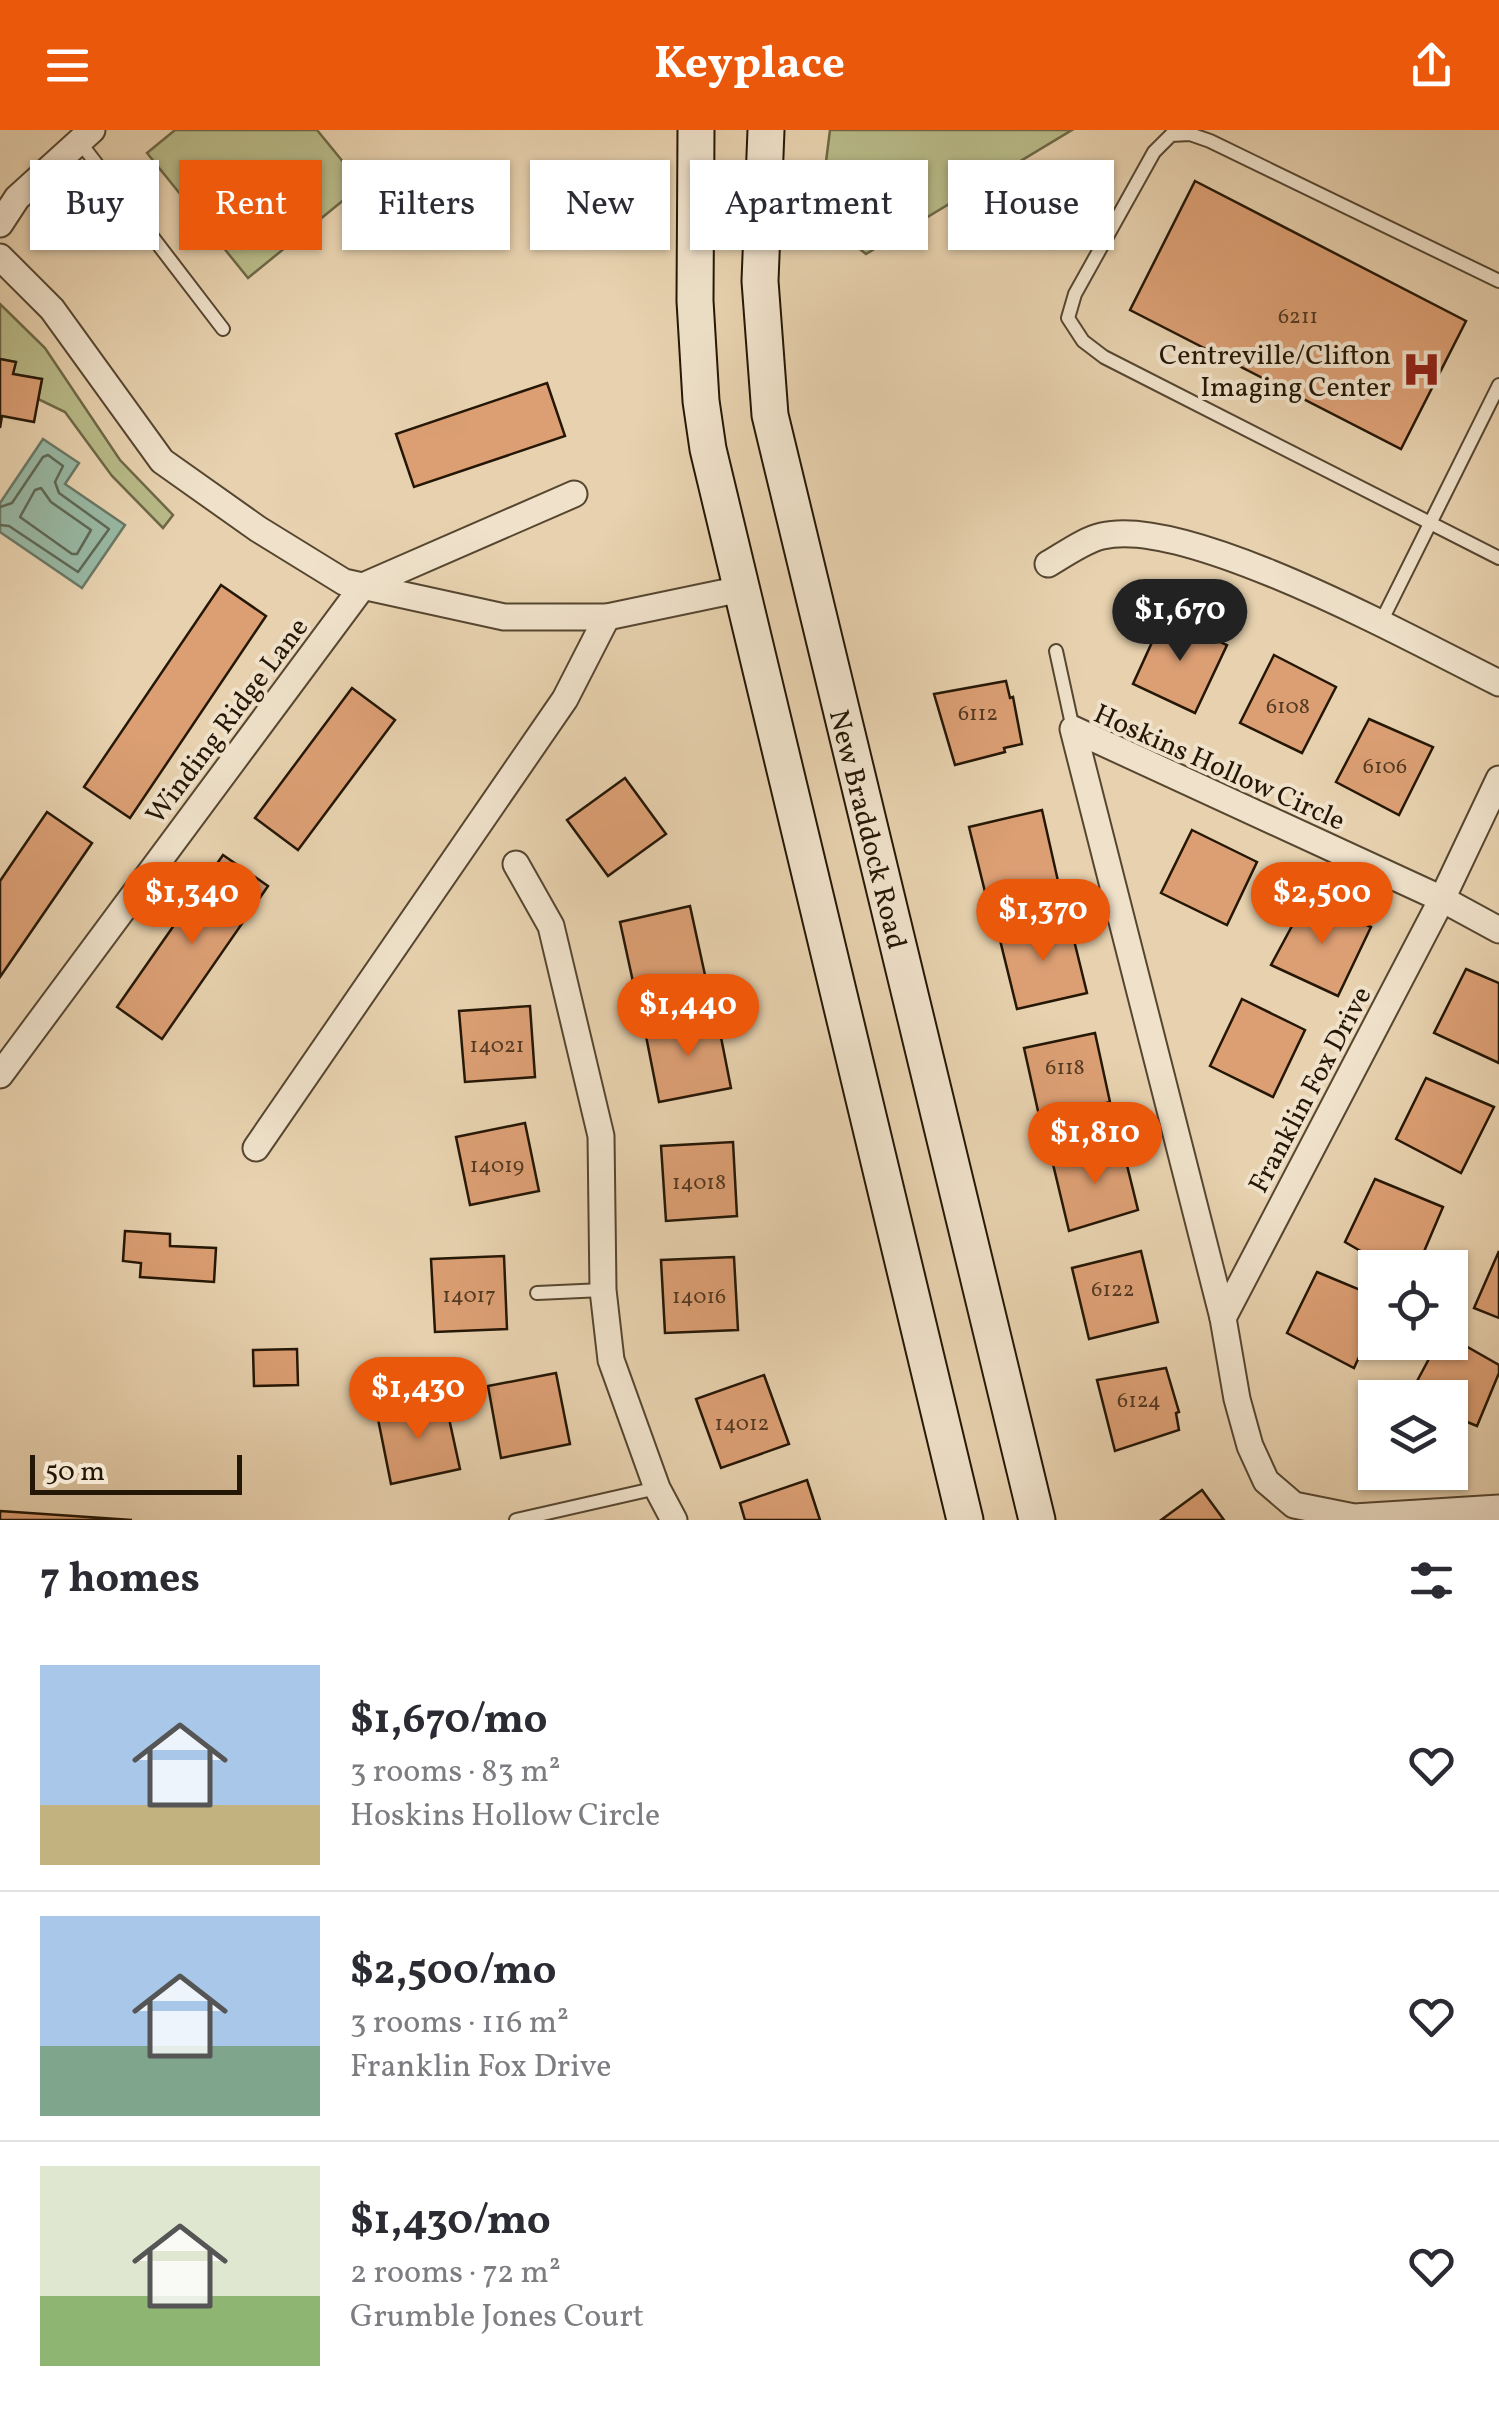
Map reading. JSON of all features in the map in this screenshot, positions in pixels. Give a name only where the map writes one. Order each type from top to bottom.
[{"type":"main road","points":[[696,130],[695,302],[701,401],[722,513],[965,1520]]},
{"type":"main road","name":"New Braddock Road","points":[[766,130],[760,281],[770,415],[1036,1520]]},
{"type":"street","points":[[0,224],[17,198],[86,136]]},
{"type":"street","points":[[0,258],[52,309],[162,461],[258,529],[344,582],[504,617],[607,617],[741,589]]},
{"type":"street","name":"Winding Ridge Lane","points":[[0,1075],[363,586],[574,494]]},
{"type":"street","points":[[1048,564],[1101,536],[1136,534],[1195,546],[1265,570],[1499,683]]},
{"type":"street","points":[[256,1148],[566,699],[607,617]]},
{"type":"street","name":"Hoskins Hollow Circle","points":[[1073,729],[1442,899],[1499,930]]},
{"type":"street","name":"Hoskins Hollow Circle","points":[[1073,729],[1223,1318],[1237,1400],[1250,1446],[1266,1481],[1294,1505],[1354,1517],[1499,1508]]},
{"type":"street","name":"Franklin Fox Drive","points":[[1223,1318],[1442,899],[1499,779]]},
{"type":"street","points":[[516,864],[550,926],[600,1136],[603,1290],[612,1360],[657,1488],[674,1520]]},
{"type":"lane","points":[[1499,281],[1190,134],[1171,135],[1154,152],[1074,294],[1068,318],[1083,341],[1104,357],[1499,558]]},
{"type":"lane","points":[[86,136],[223,330]]},
{"type":"lane","points":[[1380,625],[1499,385]]},
{"type":"lane","points":[[1056,651],[1073,729]]},
{"type":"lane","points":[[537,1294],[603,1290]]},
{"type":"lane","points":[[516,1520],[657,1488]]},
{"type":"shaded area","points":[[175,130],[317,130],[342,161],[342,201],[322,218],[322,160],[179,160],[179,193],[159,168],[159,160],[153,160],[147,153]]},
{"type":"shaded area","points":[[830,130],[1072,130],[1022,160],[948,160],[948,205],[928,217],[928,160],[826,160]]},
{"type":"shaded area","points":[[225,250],[282,250],[248,278]]},
{"type":"shaded area","points":[[0,304],[45,348],[120,460],[173,515],[163,528],[112,476],[65,412],[38,399],[42,379],[13,374],[15,362],[0,359]]},
{"type":"water","points":[[43,439],[79,463],[65,484],[125,525],[82,588],[0,532],[0,503]]},
{"type":"building","points":[[1195,181],[1466,321],[1401,449],[1130,310]]},
{"type":"building","points":[[0,359],[16,362],[13,374],[42,379],[34,422],[2,416],[0,428]]},
{"type":"building","points":[[547,383],[565,436],[414,487],[396,434]]},
{"type":"building","points":[[221,585],[266,616],[130,818],[84,787]]},
{"type":"building","points":[[1164,616],[1227,645],[1195,713],[1133,684]]},
{"type":"building","points":[[1274,655],[1336,687],[1302,753],[1240,723]]},
{"type":"building","points":[[1006,681],[1022,744],[955,765],[934,694]]},
{"type":"building","points":[[352,688],[395,720],[298,850],[255,818]]},
{"type":"building","points":[[1369,719],[1433,747],[1399,815],[1336,782]]},
{"type":"building","points":[[625,778],[666,834],[608,876],[567,820]]},
{"type":"building","points":[[1042,810],[1058,881],[987,900],[969,827]]},
{"type":"building","points":[[47,812],[92,843],[0,977],[0,881]]},
{"type":"building","points":[[1192,830],[1257,862],[1227,925],[1161,893]]},
{"type":"building","points":[[223,855],[268,886],[162,1039],[117,1007]]},
{"type":"building","points":[[1306,900],[1371,927],[1338,996],[1271,965]]},
{"type":"building","points":[[690,906],[705,975],[635,991],[620,922]]},
{"type":"building","points":[[1069,920],[1087,993],[1017,1009],[999,936]]},
{"type":"building","points":[[1466,969],[1499,983],[1499,1063],[1434,1033]]},
{"type":"building","points":[[1242,999],[1305,1030],[1273,1097],[1210,1066]]},
{"type":"building","points":[[530,1006],[535,1077],[465,1082],[459,1011]]},
{"type":"building","points":[[717,1017],[731,1088],[659,1102],[645,1031]]},
{"type":"building","points":[[1095,1033],[1110,1102],[1040,1120],[1024,1048]]},
{"type":"building","points":[[1426,1078],[1494,1107],[1461,1173],[1396,1139]]},
{"type":"building","points":[[525,1123],[539,1191],[470,1205],[456,1137]]},
{"type":"building","points":[[733,1142],[737,1216],[666,1221],[661,1146]]},
{"type":"building","points":[[1122,1145],[1138,1210],[1069,1231],[1052,1160]]},
{"type":"building","points":[[1375,1179],[1443,1207],[1425,1250],[1359,1250],[1345,1242]]},
{"type":"building","points":[[125,1231],[170,1234],[170,1246],[216,1248],[214,1282],[140,1277],[141,1263],[123,1261]]},
{"type":"building","points":[[1141,1251],[1158,1322],[1089,1339],[1072,1268]]},
{"type":"building","points":[[1499,1251],[1499,1318],[1474,1308]]},
{"type":"building","points":[[504,1256],[507,1329],[435,1332],[431,1259]]},
{"type":"building","points":[[734,1257],[738,1330],[665,1333],[661,1260]]},
{"type":"building","points":[[1317,1272],[1358,1289],[1358,1359],[1354,1368],[1287,1333]]},
{"type":"building","points":[[1468,1347],[1499,1365],[1477,1426],[1468,1422],[1468,1380],[1418,1380],[1428,1360],[1468,1360]]},
{"type":"building","points":[[297,1349],[298,1385],[254,1386],[253,1350]]},
{"type":"building","points":[[1166,1368],[1179,1412],[1179,1430],[1115,1451],[1097,1380]]},
{"type":"building","points":[[556,1373],[570,1444],[501,1458],[488,1386]]},
{"type":"building","points":[[764,1375],[789,1444],[721,1468],[696,1399]]},
{"type":"building","points":[[445,1400],[460,1469],[391,1484],[377,1414]]},
{"type":"building","points":[[807,1480],[820,1520],[745,1520],[740,1503]]},
{"type":"building","points":[[1202,1490],[1224,1520],[1161,1520]]},
{"type":"building","points":[[0,1511],[132,1520],[0,1520]]},
{"type":"place","name":"Centreville/Clifton Imaging Center","points":[[1421,370]]}]
